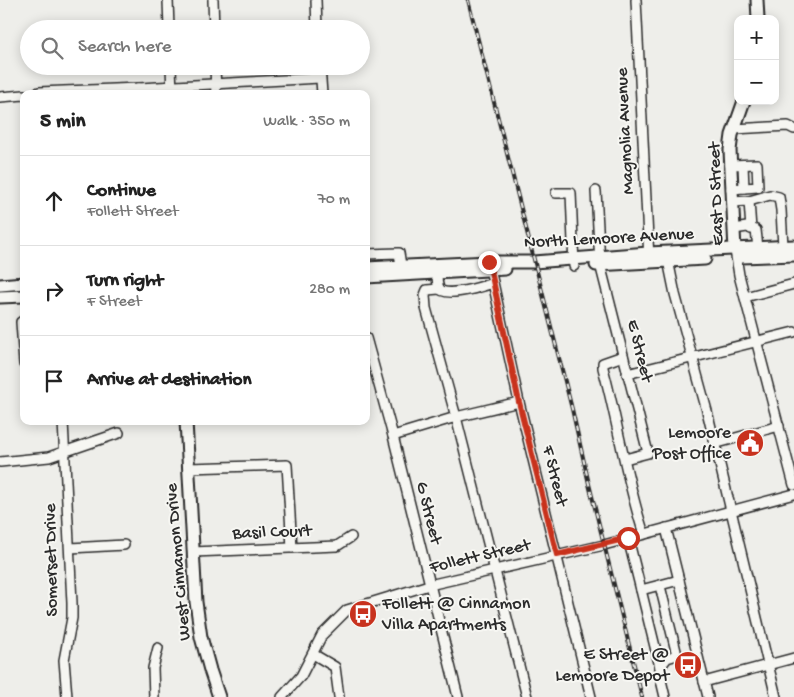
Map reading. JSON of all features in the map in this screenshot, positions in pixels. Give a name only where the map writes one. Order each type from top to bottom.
[{"type":"main road","points":[[757,0],[758,15]]},
{"type":"main road","name":"East D Street","points":[[736,254],[730,145],[743,105]]},
{"type":"main road","name":"North Lemoore Avenue","points":[[649,257],[668,260],[736,254],[758,248],[788,247]]},
{"type":"main road","name":"North Lemoore Avenue","points":[[370,276],[401,270],[574,263],[649,257],[736,254],[794,255]]},
{"type":"main road","name":"North Lemoore Avenue","points":[[370,268],[437,272],[490,266]]},
{"type":"main road","points":[[0,284],[20,283]]},
{"type":"main road","points":[[0,297],[20,296]]},
{"type":"main road","name":"West Cinnamon Drive","points":[[186,425],[196,602],[201,637],[219,697]]},
{"type":"street","points":[[168,0],[169,20]]},
{"type":"street","points":[[213,0],[214,20]]},
{"type":"street","points":[[316,0],[317,20]]},
{"type":"street","name":"Magnolia Avenue","points":[[636,0],[649,257]]},
{"type":"street","points":[[171,75],[172,90],[216,83],[320,78],[322,90]]},
{"type":"street","points":[[216,75],[216,90]]},
{"type":"street","points":[[0,97],[20,95]]},
{"type":"street","points":[[734,129],[788,126],[794,129]]},
{"type":"street","points":[[730,165],[757,164],[758,187],[731,189]]},
{"type":"street","points":[[743,165],[744,188]]},
{"type":"street","name":"E Street","points":[[596,191],[600,260],[648,453],[625,459]]},
{"type":"street","points":[[556,193],[571,193],[574,263]]},
{"type":"street","points":[[732,202],[749,201],[770,195],[779,197],[788,247]]},
{"type":"street","points":[[749,201],[751,229]]},
{"type":"street","points":[[734,228],[747,227],[756,230],[758,248]]},
{"type":"street","points":[[370,254],[399,253],[401,270]]},
{"type":"street","points":[[736,254],[794,485]]},
{"type":"street","points":[[668,260],[776,697]]},
{"type":"street","name":"F Street","points":[[490,266],[519,402],[591,697]]},
{"type":"street","points":[[437,272],[439,289]]},
{"type":"street","points":[[493,283],[476,289],[452,292],[439,289],[426,290],[426,308],[456,417],[527,697]]},
{"type":"street","points":[[745,296],[794,284]]},
{"type":"street","points":[[628,374],[794,332]]},
{"type":"street","points":[[623,356],[603,363],[634,500],[644,534]]},
{"type":"street","name":"G Street","points":[[370,360],[393,436],[458,697]]},
{"type":"street","points":[[393,436],[456,417],[519,402]]},
{"type":"street","name":"Somerset Drive","points":[[64,425],[72,610],[64,660],[67,697]]},
{"type":"street","points":[[714,444],[779,426]]},
{"type":"street","points":[[0,462],[37,459],[65,453],[119,434]]},
{"type":"street","points":[[188,468],[287,465],[292,548]]},
{"type":"street","name":"Follett Street","points":[[282,697],[301,676],[322,635],[348,610],[429,586],[644,534],[794,494]]},
{"type":"street","points":[[666,528],[708,697]]},
{"type":"street","name":"Basil Court","points":[[192,552],[337,546],[351,537]]},
{"type":"street","points":[[628,538],[660,666],[660,676],[665,697]]},
{"type":"street","points":[[70,548],[124,546]]},
{"type":"street","points":[[641,590],[679,580]]},
{"type":"street","points":[[660,586],[677,655],[667,658],[660,666]]},
{"type":"street","points":[[154,697],[153,668],[158,648]]},
{"type":"street","points":[[313,654],[335,668],[339,697]]},
{"type":"street","points":[[704,682],[794,658]]},
{"type":"railway","points":[[468,0],[572,409],[642,697]]},
{"type":"place","name":"Lemoore Post Office","points":[[750,443]]},
{"type":"place","name":"Follett @ Cinnamon Villa Apartments","points":[[363,614]]},
{"type":"place","name":"E Street @ Lemoore Depot","points":[[688,665]]},
{"type":"route","points":[[489,262],[519,402],[557,555],[628,538]]}]
